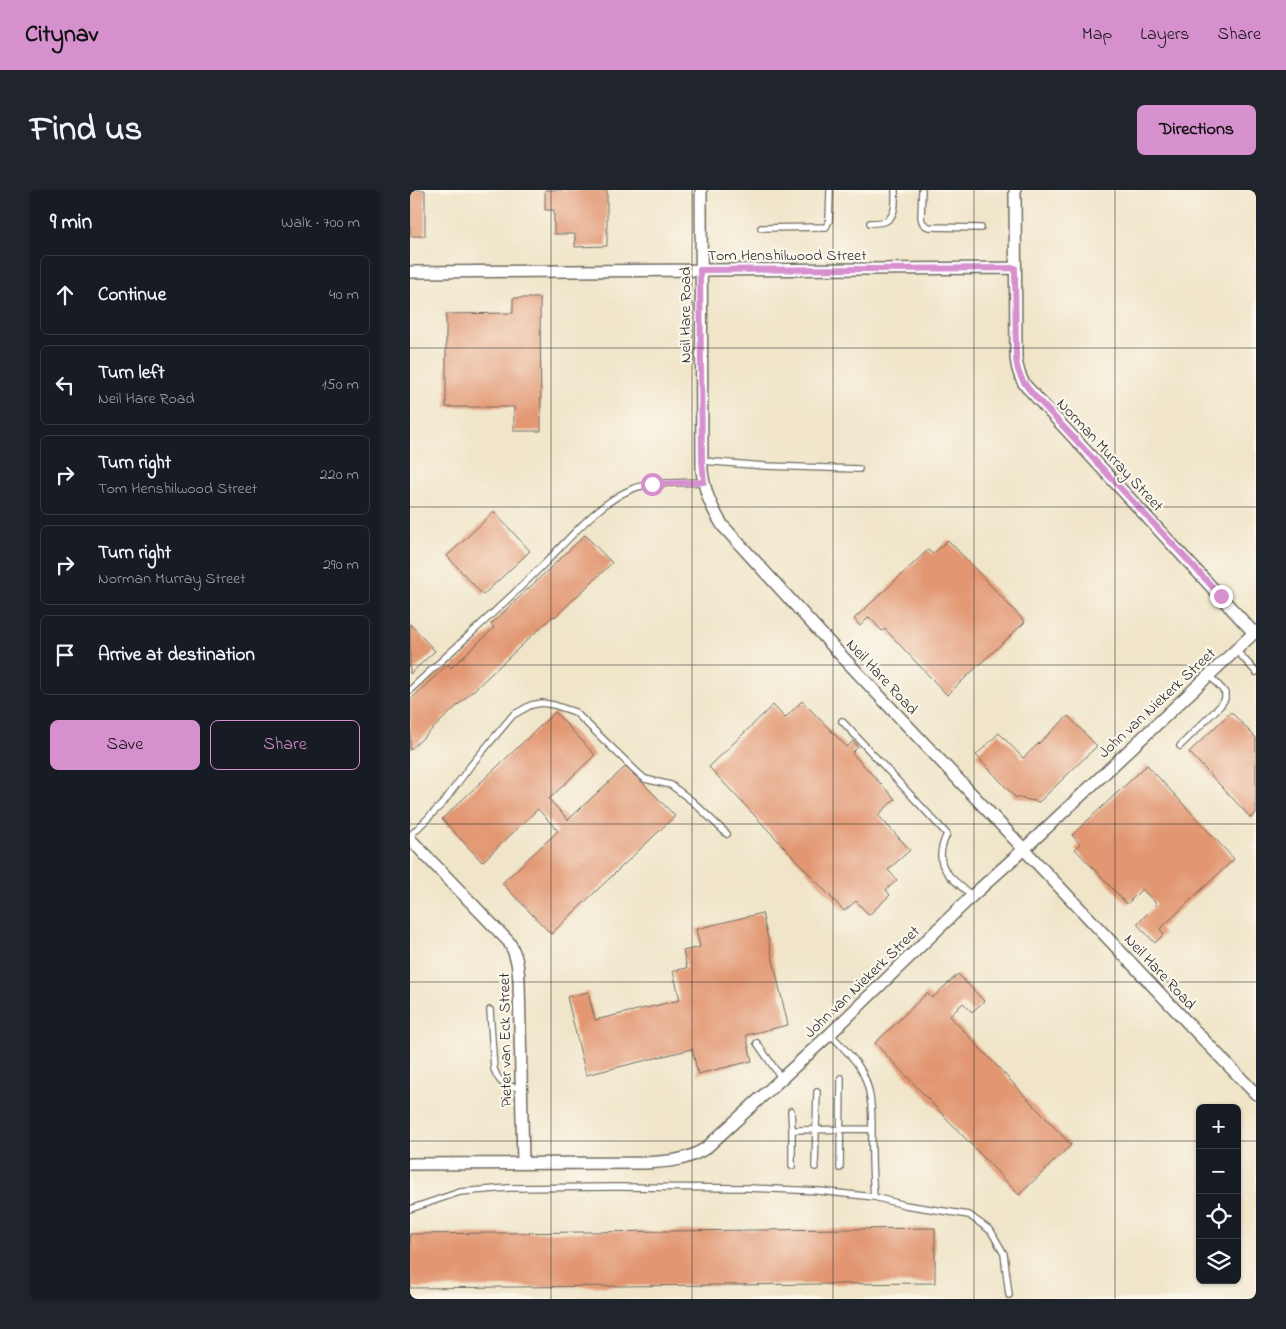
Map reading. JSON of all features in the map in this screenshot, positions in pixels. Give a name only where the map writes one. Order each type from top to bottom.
[{"type":"street","name":"Neil Hare Road","points":[[700,190],[702,461],[704,482],[708,499],[714,512],[723,526],[845,659],[1256,1094]]},
{"type":"street","name":"Norman Murray Street","points":[[1015,190],[1016,367],[1020,378],[1024,385],[1255,632]]},
{"type":"street","name":"Tom Henshilwood Street","points":[[410,272],[1015,268]]},
{"type":"street","name":"John van Niekerk Street","points":[[410,1164],[646,1162],[677,1160],[695,1155],[713,1142],[830,1034],[972,896],[1255,632]]},
{"type":"street","name":"Pieter van Eck Street","points":[[410,837],[509,942],[515,952],[519,981],[523,1163]]},
{"type":"lane","points":[[761,228],[826,227],[829,220],[830,190]]},
{"type":"lane","points":[[870,224],[886,222],[895,207],[895,190]]},
{"type":"lane","points":[[922,190],[921,217],[924,225],[929,227],[981,228]]},
{"type":"lane","points":[[702,461],[765,466],[859,469]]},
{"type":"lane","points":[[410,690],[541,567],[580,526],[608,503],[634,488],[652,484],[704,482]]},
{"type":"lane","points":[[1236,650],[1256,672]]},
{"type":"lane","points":[[1180,746],[1226,698],[1219,684],[1210,675]]},
{"type":"lane","points":[[410,837],[443,802],[513,715],[531,705],[542,703],[575,712],[636,771],[646,778],[671,785],[692,801],[727,834]]},
{"type":"lane","points":[[842,721],[947,834],[941,846],[940,860],[944,868],[972,896]]},
{"type":"lane","points":[[490,1010],[494,1069],[497,1078],[506,1086],[521,1088]]},
{"type":"lane","points":[[830,1034],[845,1048],[859,1066],[867,1082],[872,1101],[871,1130],[874,1197]]},
{"type":"lane","points":[[757,1043],[782,1078]]},
{"type":"lane","points":[[840,1168],[841,1078]]},
{"type":"lane","points":[[815,1167],[817,1092]]},
{"type":"lane","points":[[791,1111],[792,1166]]},
{"type":"lane","points":[[792,1130],[871,1130]]},
{"type":"lane","points":[[410,1209],[460,1192],[508,1188],[749,1188],[819,1191],[874,1197],[905,1205],[969,1215],[991,1231],[1004,1254],[1009,1295]]},
{"type":"building","points":[[410,190],[425,190],[425,236],[410,236]]},
{"type":"building","points":[[545,190],[607,190],[607,246],[575,247],[575,234],[554,234],[554,210],[545,210]]},
{"type":"building","points":[[513,298],[540,298],[541,431],[514,431],[514,407],[446,407],[446,314],[513,313]]},
{"type":"building","points":[[494,512],[530,551],[483,595],[447,556]]},
{"type":"building","points":[[585,535],[612,563],[410,750],[410,700],[448,664],[451,668],[494,628],[491,624]]},
{"type":"building","points":[[948,540],[1025,622],[947,695],[885,629],[882,631],[869,617],[860,626],[854,619],[928,550],[933,554]]},
{"type":"building","points":[[410,624],[435,651],[410,674]]},
{"type":"building","points":[[802,701],[847,747],[853,741],[858,747],[852,753],[895,799],[878,815],[910,850],[888,870],[897,880],[886,890],[890,895],[869,915],[856,901],[844,911],[709,767],[773,705],[785,718]]},
{"type":"building","points":[[555,712],[595,755],[549,799],[568,820],[625,767],[675,816],[551,934],[502,883],[558,831],[538,809],[482,862],[442,819]]},
{"type":"building","points":[[1231,712],[1256,738],[1256,813],[1251,818],[1189,752]]},
{"type":"building","points":[[1068,716],[1097,746],[1039,802],[1015,797],[976,755],[999,733],[1023,758]]},
{"type":"building","points":[[1147,765],[1234,859],[1160,929],[1164,934],[1155,943],[1137,924],[1157,904],[1142,889],[1127,904],[1075,849],[1080,844],[1072,835]]},
{"type":"building","points":[[762,913],[788,1025],[746,1035],[752,1061],[698,1074],[692,1049],[586,1075],[567,997],[588,992],[595,1020],[680,1000],[673,971],[687,968],[683,951],[700,947],[696,929]]},
{"type":"building","points":[[958,974],[984,1001],[972,1012],[963,1003],[950,1016],[1071,1145],[1019,1195],[875,1043],[927,993],[932,998]]},
{"type":"building","points":[[935,1228],[935,1283],[410,1288],[410,1234]]},
{"type":"route","points":[[652,484],[704,482],[702,471],[700,270],[1015,268],[1016,367],[1024,385],[1221,596]]}]
